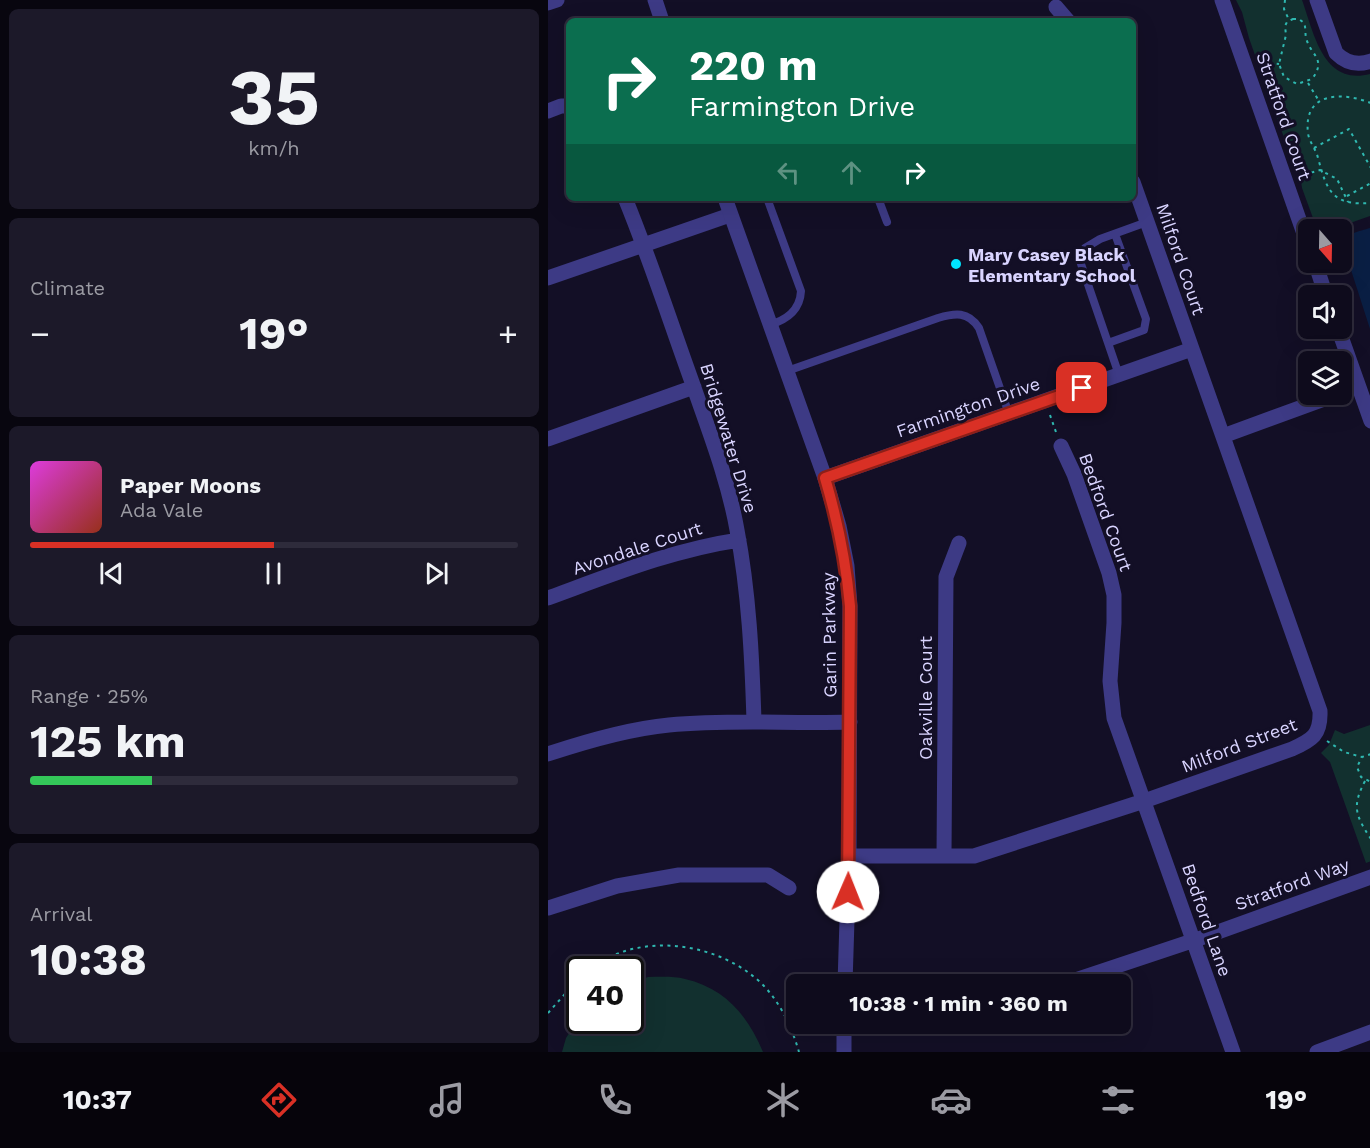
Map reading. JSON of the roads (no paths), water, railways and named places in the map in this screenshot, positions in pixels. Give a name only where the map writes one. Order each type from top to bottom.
[{"type":"street","points":[[548,3],[557,0]]},
{"type":"street","points":[[655,0],[661,18]]},
{"type":"street","name":"Stratford Court","points":[[1222,0],[1299,219]]},
{"type":"street","points":[[1317,0],[1336,53],[1342,59],[1352,63],[1362,64],[1370,61]]},
{"type":"street","points":[[1056,7],[1065,18]]},
{"type":"street","points":[[548,111],[566,106]]},
{"type":"street","name":"Milford Court","points":[[1136,191],[1192,349]]},
{"type":"street","name":"Bridgewater Drive","points":[[627,201],[722,468],[746,580],[752,645],[754,721]]},
{"type":"street","name":"Garin Parkway","points":[[726,201],[825,478],[839,526],[848,576],[850,722],[845,974]]},
{"type":"street","points":[[548,278],[730,214]]},
{"type":"street","points":[[1342,339],[1370,421]]},
{"type":"street","name":"Farmington Drive","points":[[825,478],[1192,349]]},
{"type":"street","name":"Milford Street","points":[[849,856],[974,856],[1144,801],[1292,749],[1308,742],[1317,734],[1320,711],[1192,349]]},
{"type":"street","points":[[548,438],[694,387]]},
{"type":"street","points":[[1352,390],[1359,387]]},
{"type":"street","points":[[1223,436],[1309,405]]},
{"type":"street","name":"Bedford Court","points":[[1061,446],[1074,474],[1109,573],[1114,595],[1110,681],[1114,718],[1144,801]]},
{"type":"street","name":"Avondale Court","points":[[548,598],[670,554],[705,545],[739,540]]},
{"type":"street","name":"Oakville Court","points":[[944,856],[946,577],[959,543]]},
{"type":"street","points":[[548,754],[592,740],[668,725],[754,721],[850,722]]},
{"type":"street","name":"Bedford Lane","points":[[1144,801],[1233,1052]]},
{"type":"street","points":[[548,908],[617,886],[679,875],[768,875],[789,888]]},
{"type":"street","name":"Stratford Way","points":[[1093,974],[1370,877]]},
{"type":"street","points":[[1317,1052],[1370,1032]]},
{"type":"street","points":[[844,1034],[844,1052]]},
{"type":"lane","points":[[768,201],[801,291],[794,311],[788,317],[769,325]]},
{"type":"lane","points":[[879,201],[887,222]]},
{"type":"lane","points":[[1119,375],[1080,261],[1085,248],[1100,239],[1147,222]]},
{"type":"lane","points":[[1108,343],[1144,330],[1146,319],[1115,234]]},
{"type":"lane","points":[[787,371],[956,313],[972,318],[979,327],[1009,414]]},
{"type":"water","points":[[1370,228],[1370,329],[1352,273],[1352,234]]},
{"type":"place","name":"Mary Casey Black Elementary School","points":[[956,264]]}]
